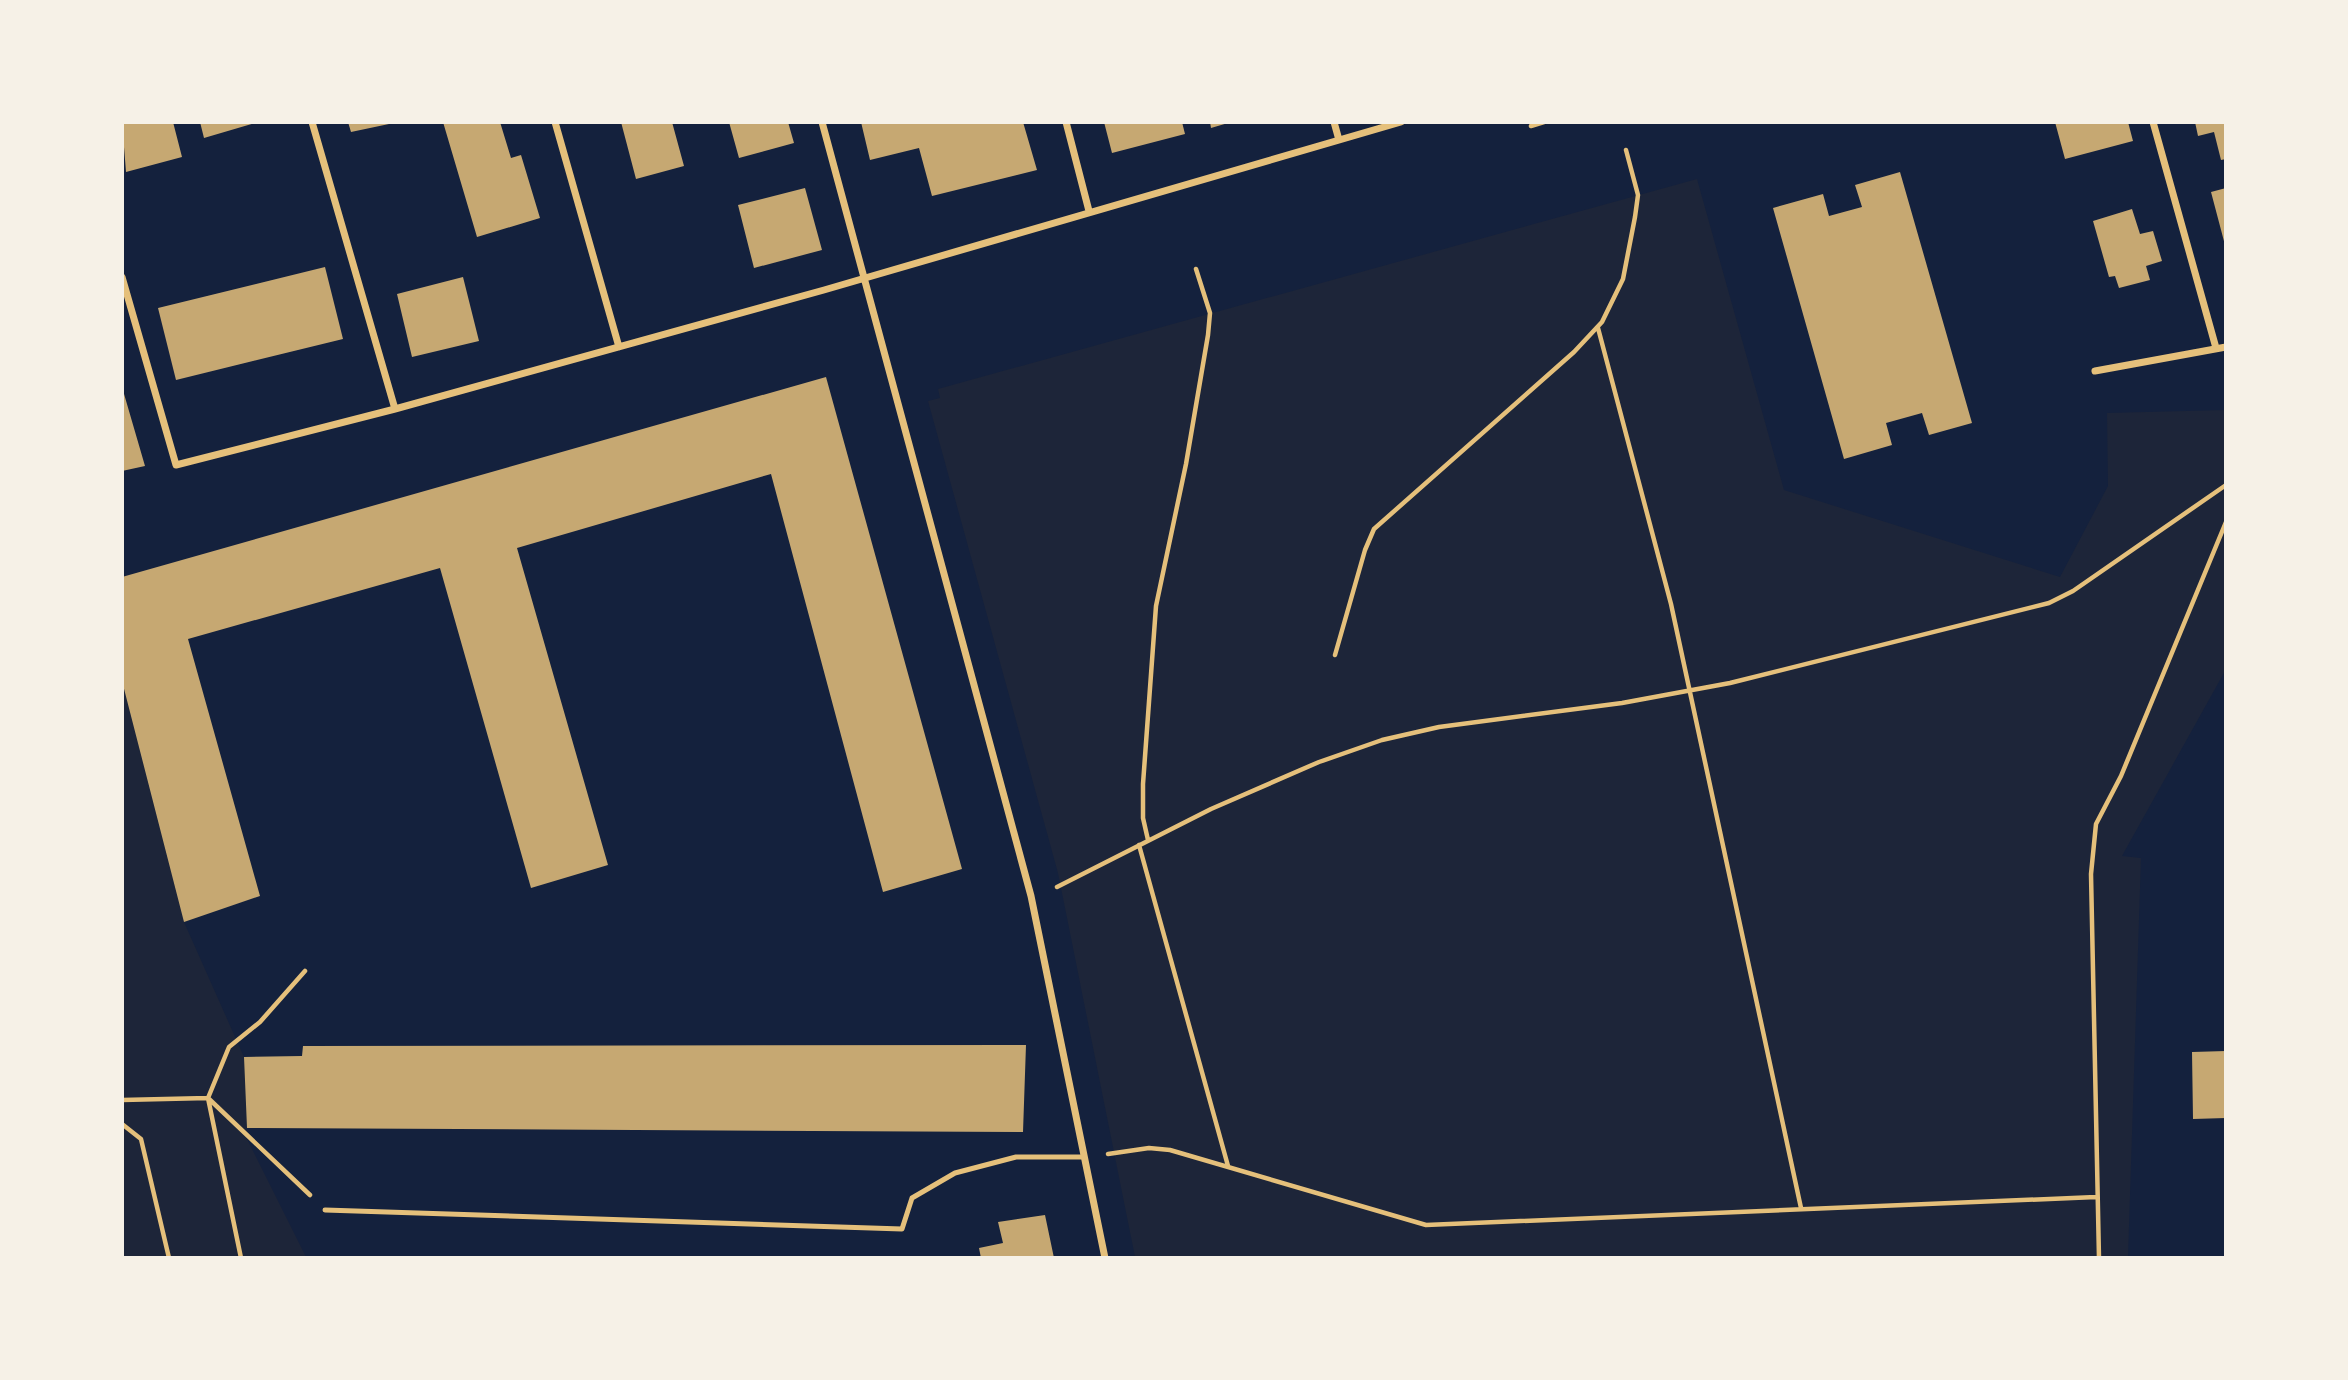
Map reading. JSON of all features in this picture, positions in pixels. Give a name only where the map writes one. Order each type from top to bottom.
[{"type":"street","points":[[312,122],[395,408]]},
{"type":"street","points":[[555,122],[619,347]]},
{"type":"street","points":[[822,122],[1031,896],[1105,1258]]},
{"type":"street","points":[[1066,122],[1089,211]]},
{"type":"street","points":[[1334,122],[1339,140]]},
{"type":"street","points":[[122,277],[176,465],[619,347],[1401,122]]},
{"type":"street","points":[[2153,122],[2216,348]]},
{"type":"street","points":[[2095,371],[2225,347]]},
{"type":"lane","points":[[325,1210],[902,1229],[912,1198],[955,1173],[1016,1157],[1084,1157]]},
{"type":"path","points":[[1531,126],[1544,122]]},
{"type":"path","points":[[1335,655],[1365,550],[1374,529],[1598,328],[1608,314],[1623,279],[1638,195],[1626,150]]},
{"type":"path","points":[[1148,840],[1143,818],[1143,784],[1156,606],[1166,545],[1186,464],[1208,335],[1209,313],[1196,268]]},
{"type":"path","points":[[1598,328],[1668,589],[1801,1208]]},
{"type":"path","points":[[1057,887],[1263,785],[1382,740],[1439,727],[1688,691],[1786,670],[2049,603],[2073,591],[2225,485]]},
{"type":"path","points":[[2099,1258],[2091,874],[2096,824],[2121,776],[2225,522]]},
{"type":"path","points":[[1139,845],[1228,1167]]},
{"type":"path","points":[[241,1258],[208,1098],[229,1047],[260,1022],[305,971]]},
{"type":"path","points":[[122,1100],[208,1098],[325,1210]]},
{"type":"path","points":[[122,1124],[141,1139],[169,1258]]},
{"type":"path","points":[[1084,1157],[1158,1149],[1426,1225],[2096,1197]]},
{"type":"shaded area","points":[[1697,179],[1784,490],[2060,577],[2108,486],[2107,413],[2225,410],[2225,671],[2122,856],[2141,858],[2128,1257],[1135,1257],[1058,873],[928,401],[940,398],[938,389]]},
{"type":"shaded area","points":[[122,681],[184,922],[244,1057],[247,1128],[244,1133],[306,1257],[123,1257]]},
{"type":"building","points":[[122,122],[173,122],[182,157],[126,172]]},
{"type":"building","points":[[200,122],[255,122],[255,123],[204,138]]},
{"type":"building","points":[[348,122],[388,122],[389,124],[351,132]]},
{"type":"building","points":[[443,122],[500,122],[511,158],[521,155],[540,218],[477,237]]},
{"type":"building","points":[[621,122],[672,122],[684,166],[636,179]]},
{"type":"building","points":[[729,122],[788,122],[794,143],[739,158]]},
{"type":"building","points":[[861,122],[1023,122],[1037,170],[932,196],[919,148],[870,160]]},
{"type":"building","points":[[1104,122],[1182,122],[1185,134],[1112,153]]},
{"type":"building","points":[[1210,122],[1228,122],[1228,123],[1211,128]]},
{"type":"building","points":[[2055,122],[2128,122],[2133,141],[2065,159]]},
{"type":"building","points":[[2195,122],[2226,122],[2226,159],[2221,160],[2214,132],[2198,136]]},
{"type":"building","points":[[1900,172],[1972,423],[1929,435],[1922,413],[1886,423],[1892,445],[1844,459],[1773,208],[1823,194],[1829,216],[1862,207],[1855,185]]},
{"type":"building","points":[[805,188],[822,250],[754,268],[738,205]]},
{"type":"building","points":[[2226,188],[2226,245],[2225,245],[2211,192]]},
{"type":"building","points":[[2132,209],[2140,234],[2153,231],[2162,261],[2146,266],[2150,280],[2119,288],[2115,276],[2109,277],[2093,221]]},
{"type":"building","points":[[325,267],[343,339],[176,380],[158,308]]},
{"type":"building","points":[[463,277],[479,341],[412,357],[397,294]]},
{"type":"building","points":[[826,377],[962,869],[883,892],[771,474],[517,548],[608,865],[531,888],[440,568],[188,639],[260,896],[184,922],[122,681],[122,577]]},
{"type":"building","points":[[122,387],[145,466],[122,471]]},
{"type":"building","points":[[1026,1045],[1023,1132],[247,1128],[244,1057],[302,1056],[303,1046]]},
{"type":"building","points":[[2226,1051],[2226,1118],[2193,1119],[2192,1052]]},
{"type":"building","points":[[1045,1215],[1054,1258],[981,1258],[979,1248],[1003,1243],[998,1222]]}]
